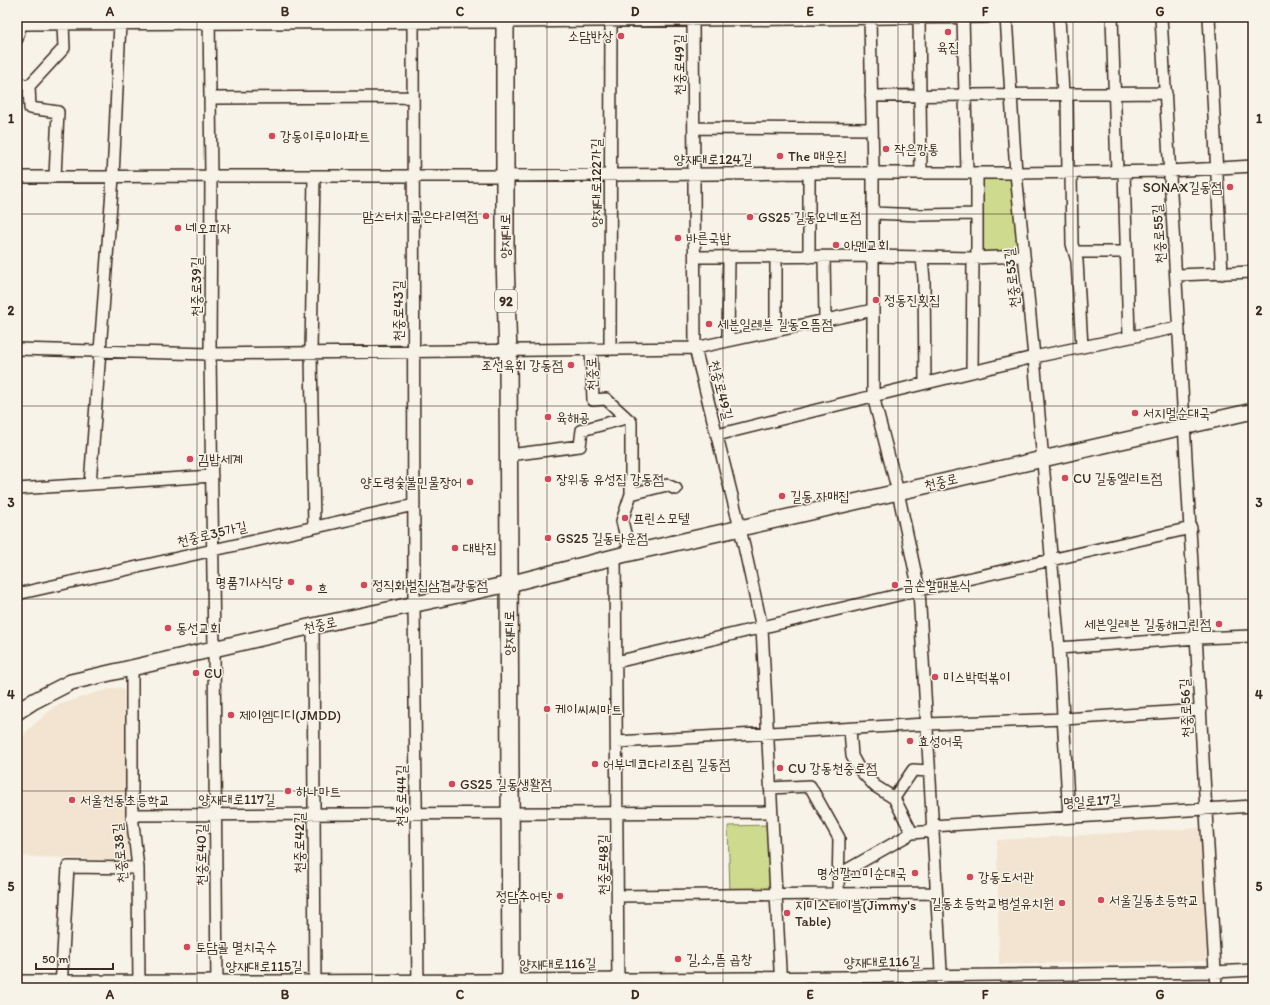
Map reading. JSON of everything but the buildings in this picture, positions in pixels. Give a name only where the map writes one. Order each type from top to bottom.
[{"type":"main road","name":"양재대로","points":[[505,19],[505,258],[509,455],[511,984]]},
{"type":"main road","name":"천중로","points":[[17,712],[34,701],[71,682],[313,626],[509,584],[622,555],[1253,411]]},
{"type":"street","points":[[963,17],[965,95],[977,214],[972,372]]},
{"type":"street","points":[[17,39],[19,21],[64,24],[120,24],[162,20],[987,17]]},
{"type":"street","name":"천중로53길","points":[[1006,17],[1016,173],[1044,458],[1059,648],[1069,817]]},
{"type":"street","points":[[1059,17],[1065,94],[1072,244],[1077,261],[1082,347]]},
{"type":"street","points":[[1112,17],[1114,93],[1126,252],[1129,337]]},
{"type":"street","name":"천중로55길","points":[[1161,17],[1185,426]]},
{"type":"street","points":[[1209,17],[1222,274]]},
{"type":"street","name":"천중로49길","points":[[693,18],[695,348],[740,528],[762,628],[780,983]]},
{"type":"street","points":[[870,18],[873,173],[873,396],[898,492],[919,590],[942,988]]},
{"type":"street","points":[[918,18],[921,173]]},
{"type":"street","name":"양재대로122가길","points":[[610,349],[611,19]]},
{"type":"street","name":"천중로39길","points":[[209,20],[211,176],[210,354],[214,649]]},
{"type":"street","name":"천중로43길","points":[[413,20],[414,605]]},
{"type":"street","points":[[55,177],[58,112],[30,108],[29,86],[64,48],[64,24]]},
{"type":"street","points":[[90,484],[113,176],[120,24]]},
{"type":"street","points":[[17,83],[29,86]]},
{"type":"street","points":[[872,96],[1166,93]]},
{"type":"street","points":[[210,98],[413,97]]},
{"type":"street","points":[[694,128],[872,129]]},
{"type":"street","name":"양재대로124길","points":[[17,178],[113,176],[505,176],[611,174],[1069,173],[1170,171],[1253,166]]},
{"type":"street","points":[[809,173],[809,257]]},
{"type":"street","points":[[314,176],[311,353],[314,527]]},
{"type":"street","points":[[873,213],[920,215],[977,214]]},
{"type":"street","points":[[1075,252],[1126,252]]},
{"type":"street","points":[[695,257],[873,256],[975,258],[1024,256]]},
{"type":"street","points":[[728,341],[729,257]]},
{"type":"street","points":[[776,257],[776,331]]},
{"type":"street","points":[[824,257],[825,320]]},
{"type":"street","points":[[922,257],[924,280],[925,383]]},
{"type":"street","points":[[1177,275],[1253,272]]},
{"type":"street","points":[[17,350],[210,354],[695,348],[873,310]]},
{"type":"street","points":[[717,435],[1034,357],[1179,327]]},
{"type":"street","name":"천중로","points":[[591,349],[593,400],[606,399],[626,418]]},
{"type":"street","points":[[509,455],[580,446],[582,430],[626,418],[631,422],[631,494],[622,521],[622,555]]},
{"type":"street","name":"천중로56길","points":[[1185,426],[1216,988]]},
{"type":"street","points":[[17,489],[212,476]]},
{"type":"street","points":[[631,494],[667,484],[676,489]]},
{"type":"street","name":"천중로35가길","points":[[17,594],[414,505]]},
{"type":"street","points":[[616,662],[919,590],[1191,528]]},
{"type":"street","name":"천중로48길","points":[[618,984],[616,662],[622,555]]},
{"type":"street","name":"천중로44길","points":[[414,605],[418,984]]},
{"type":"street","name":"천중로42길","points":[[313,626],[315,984]]},
{"type":"street","points":[[1059,648],[1197,638],[1253,636]]},
{"type":"street","name":"천중로40길","points":[[214,649],[217,985]]},
{"type":"street","name":"천중로38길","points":[[132,668],[132,815],[138,868],[139,985]]},
{"type":"street","points":[[617,742],[926,724],[1064,719],[1201,710]]},
{"type":"street","points":[[838,875],[912,833],[894,798],[875,786],[859,769],[852,756],[850,729]]},
{"type":"street","points":[[894,798],[913,770],[929,771]]},
{"type":"street","points":[[770,788],[810,786],[839,838],[838,893]]},
{"type":"street","name":"명일로17길","points":[[912,833],[933,828],[1069,817],[1253,806]]},
{"type":"street","points":[[510,812],[771,812]]},
{"type":"street","name":"양재대로117길","points":[[132,815],[416,814],[510,812]]},
{"type":"street","points":[[61,985],[68,867],[138,868]]},
{"type":"street","points":[[618,896],[936,892]]},
{"type":"street","name":"양재대로116길","points":[[511,984],[780,983],[941,976],[1215,972],[1253,970]]},
{"type":"street","name":"양재대로115길","points":[[17,981],[61,985],[511,984]]},
{"type":"shaded area","name":"서울천동초등학교","points":[[120,687],[124,690],[128,861],[17,856],[17,744],[28,730],[55,706],[95,693]]},
{"type":"shaded area","name":"서울길동초등학교","points":[[1200,828],[1207,961],[999,964],[997,840]]},
{"type":"green space","points":[[980,176],[1011,179],[1018,251],[980,252]]},
{"type":"green space","points":[[768,825],[772,890],[730,892],[728,826]]},
{"type":"place","name":"육집","points":[[948,32]]},
{"type":"place","name":"소담반상","points":[[621,36]]},
{"type":"place","name":"강동이루미아파트","points":[[272,136]]},
{"type":"place","name":"작은깡통","points":[[886,149]]},
{"type":"place","name":"The 매운집","points":[[780,156]]},
{"type":"place","name":"SONAX길동점","points":[[1230,187]]},
{"type":"place","name":"맘스터치 굽은다리역점","points":[[486,216]]},
{"type":"place","name":"GS25 길동오네뜨점","points":[[750,217]]},
{"type":"place","name":"네오피자","points":[[178,228]]},
{"type":"place","name":"바른국밥","points":[[678,238]]},
{"type":"place","name":"아멘교회","points":[[836,245]]},
{"type":"place","name":"정동진횟집","points":[[876,300]]},
{"type":"place","name":"세븐일레븐 길동으뜸점","points":[[709,324]]},
{"type":"place","name":"조선육회 강동점","points":[[571,365]]},
{"type":"place","name":"서지멀순대국","points":[[1135,413]]},
{"type":"place","name":"육해공","points":[[548,417]]},
{"type":"place","name":"김밥세계","points":[[190,459]]},
{"type":"place","name":"CU 길동엘리트점","points":[[1065,478]]},
{"type":"place","name":"장위동 유성집 강동점","points":[[548,479]]},
{"type":"place","name":"양도령숯불민물장어","points":[[470,482]]},
{"type":"place","name":"길동 자매집","points":[[782,496]]},
{"type":"place","name":"프린스모텔","points":[[625,518]]},
{"type":"place","name":"GS25 길동타운점","points":[[548,538]]},
{"type":"place","name":"대박집","points":[[455,548]]},
{"type":"place","name":"명품기사식당","points":[[291,582]]},
{"type":"place","name":"정직화벌집삼겹 강동점","points":[[364,585]]},
{"type":"place","name":"금손할매분식","points":[[895,585]]},
{"type":"place","name":"흐","points":[[309,588]]},
{"type":"place","name":"세븐일레븐 길동해그린점","points":[[1219,624]]},
{"type":"place","name":"동선교회","points":[[168,628]]},
{"type":"place","name":"CU","points":[[196,673]]},
{"type":"place","name":"미스박떡볶이","points":[[935,677]]},
{"type":"place","name":"케이씨씨마트","points":[[547,709]]},
{"type":"place","name":"제이엠디디(JMDD)","points":[[231,715]]},
{"type":"place","name":"효성어묵","points":[[910,741]]},
{"type":"place","name":"어부네코다리조림 길동점","points":[[595,764]]},
{"type":"place","name":"CU 강동천중로점","points":[[780,768]]},
{"type":"place","name":"GS25 길동생활점","points":[[452,784]]},
{"type":"place","name":"하나마트","points":[[288,791]]},
{"type":"place","name":"서울천동초등학교","points":[[72,800]]},
{"type":"place","name":"명성깔끄미순대국","points":[[915,873]]},
{"type":"place","name":"강동도서관","points":[[970,877]]},
{"type":"place","name":"정담추어탕","points":[[560,896]]},
{"type":"place","name":"서울길동초등학교","points":[[1101,900]]},
{"type":"place","name":"길동초등학교병설유치원","points":[[1062,903]]},
{"type":"place","name":"지미스테이블(Jimmy's Table)","points":[[787,913]]},
{"type":"place","name":"토담골 멸치국수","points":[[187,947]]},
{"type":"place","name":"길,소,뜸 곱창","points":[[678,959]]}]
